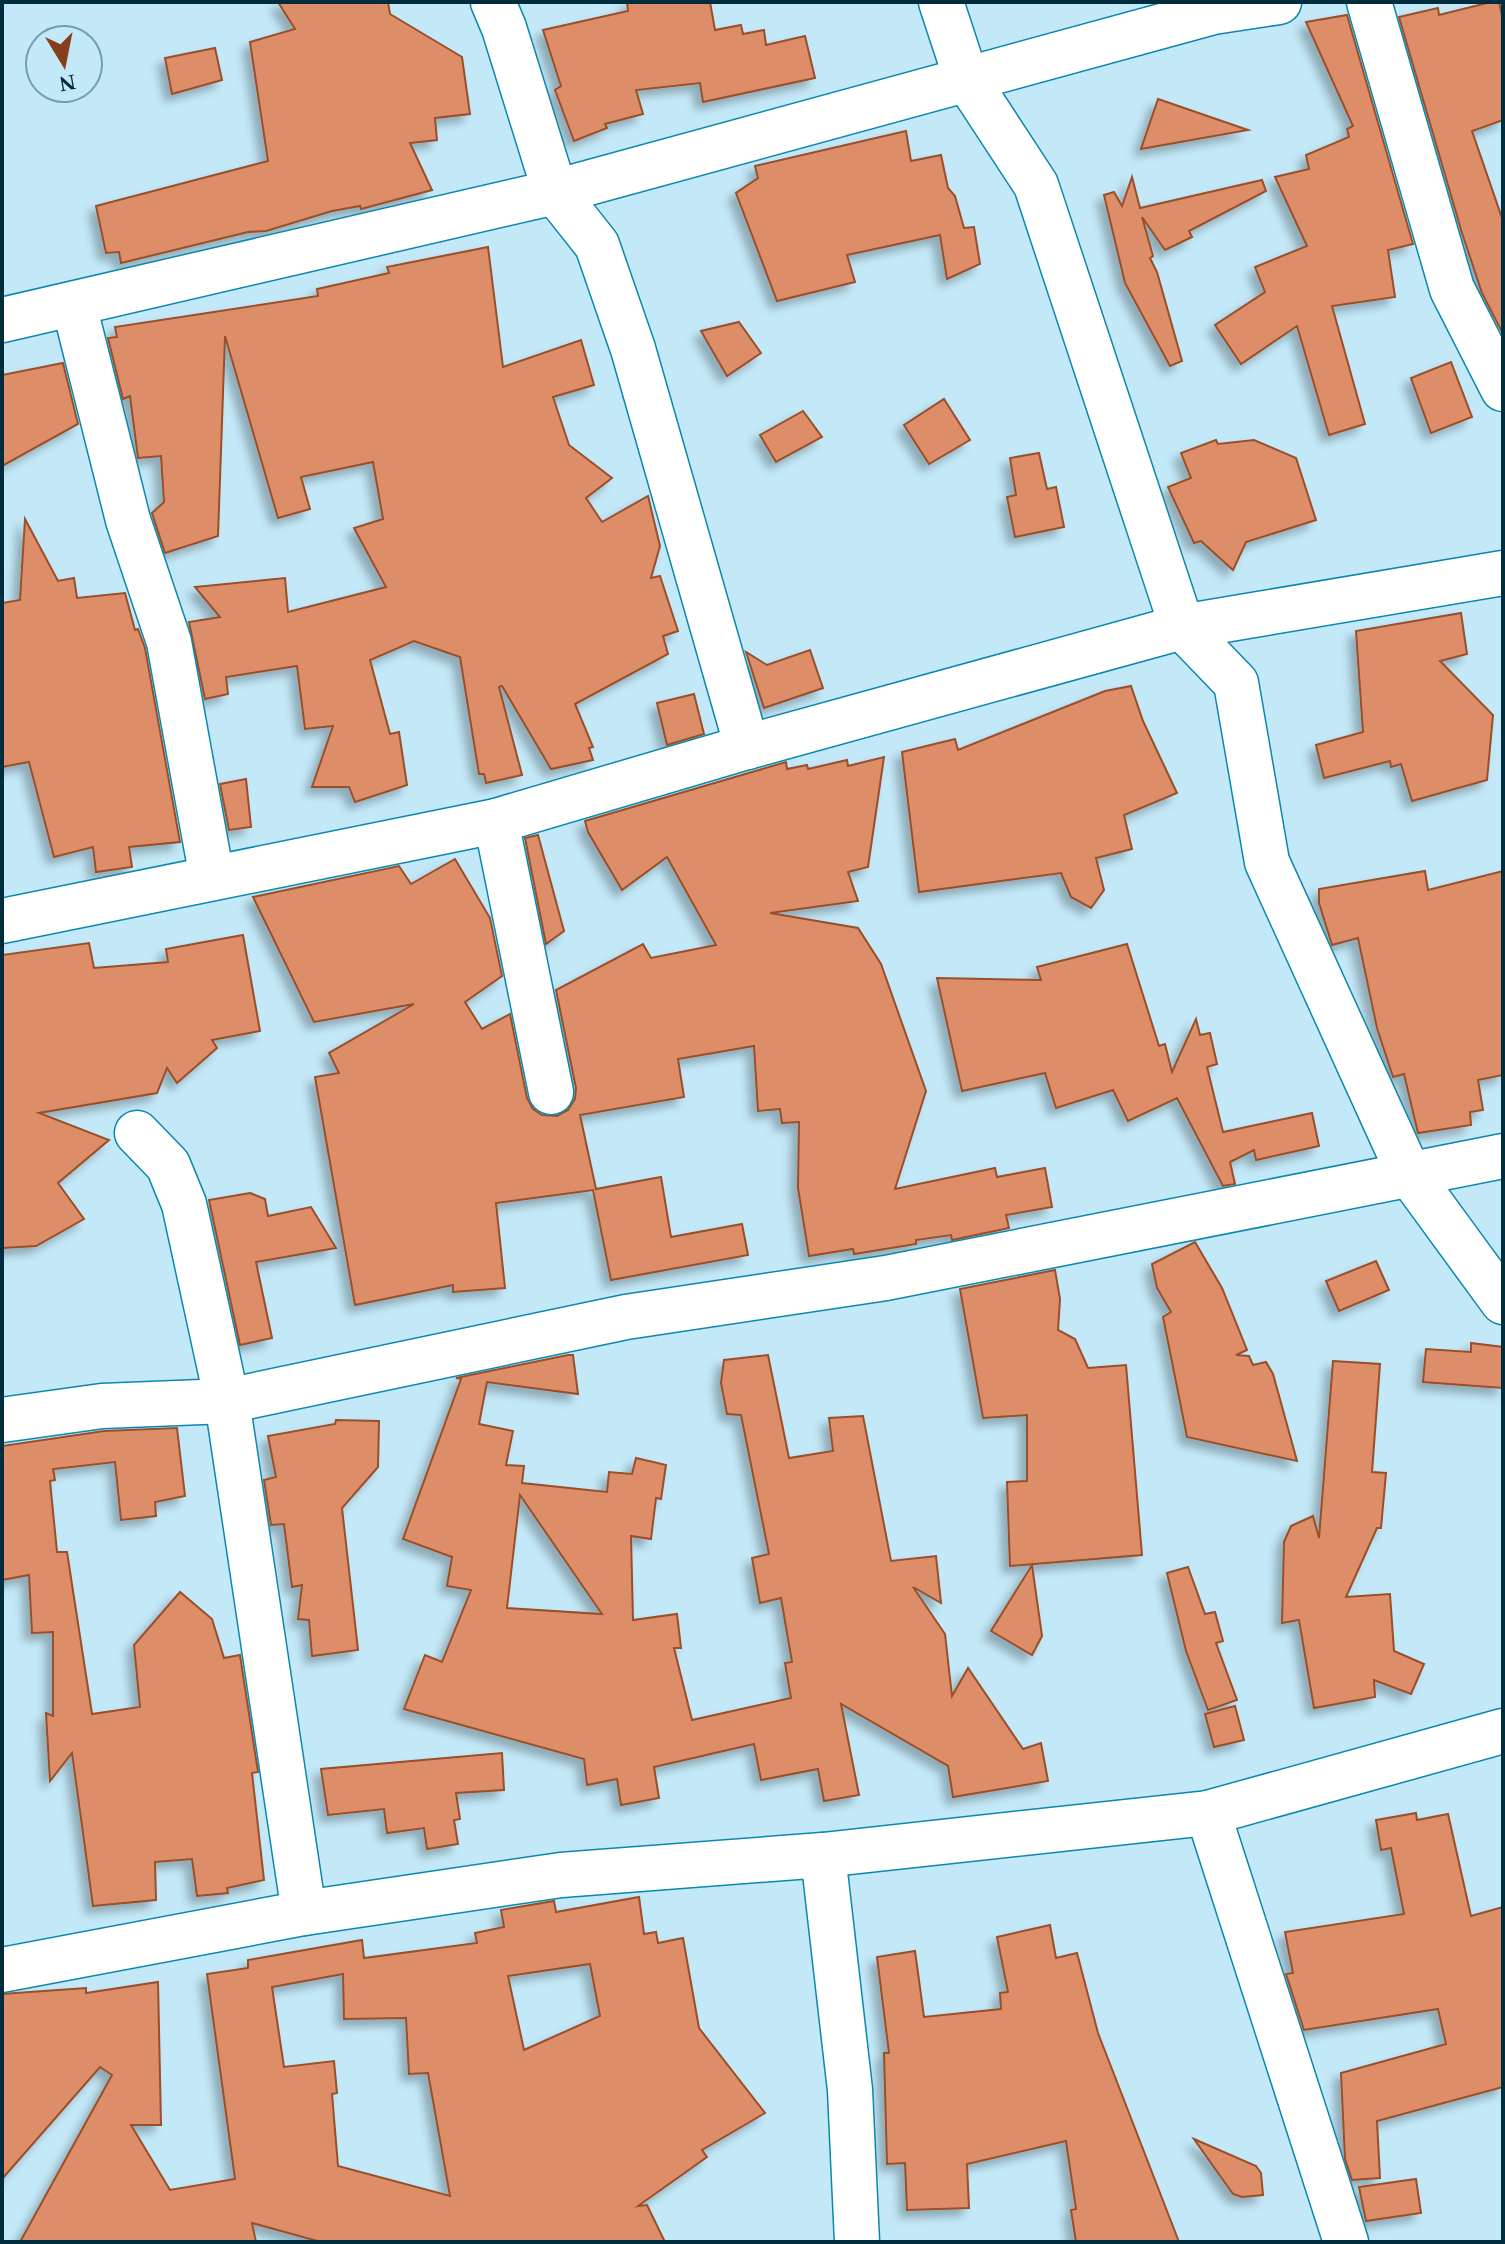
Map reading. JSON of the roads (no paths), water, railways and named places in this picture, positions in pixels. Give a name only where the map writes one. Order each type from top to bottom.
[{"type":"street","points":[[493,2],[555,192],[597,245],[603,260],[633,349],[747,747]]},
{"type":"street","points":[[941,2],[966,78],[1036,185],[1182,627],[1236,683],[1267,862],[1408,1172],[1503,1302]]},
{"type":"street","points":[[2,320],[555,192],[1213,12],[1279,2]]},
{"type":"street","points":[[1369,2],[1452,289],[1503,389]]},
{"type":"street","points":[[74,305],[128,520],[169,642],[212,878]]},
{"type":"street","points":[[2,921],[496,821],[747,747],[1182,627],[1503,573]]},
{"type":"street","points":[[496,821],[551,1092]]},
{"type":"street","points":[[137,1133],[168,1165],[184,1204],[227,1401],[304,1913]]},
{"type":"street","points":[[2,1420],[102,1406],[227,1401],[626,1317],[886,1278],[1408,1172],[1503,1156]]},
{"type":"street","points":[[2,1970],[304,1913],[561,1875],[823,1855],[1208,1813],[1503,1731]]},
{"type":"street","points":[[1208,1813],[1346,2242]]},
{"type":"street","points":[[823,1855],[850,2090],[857,2242]]}]
